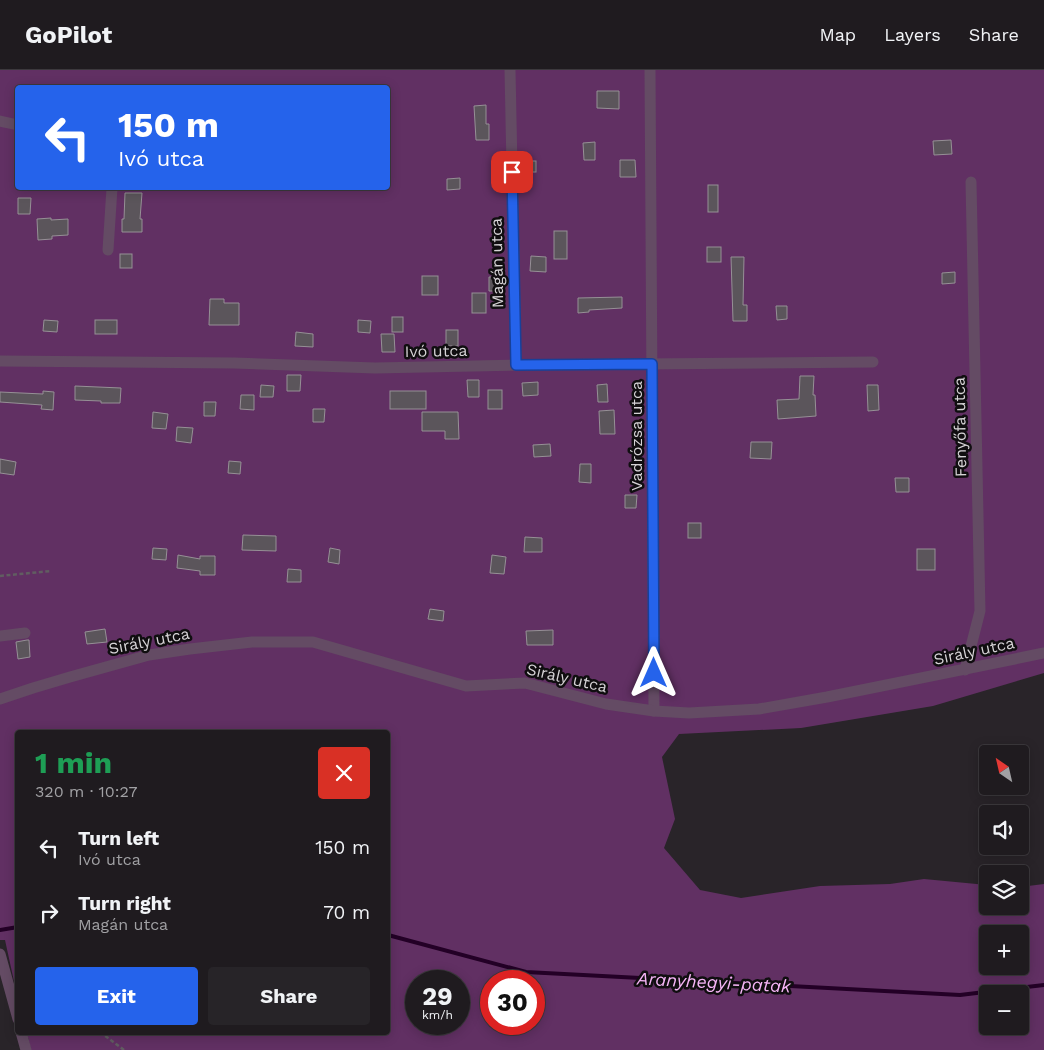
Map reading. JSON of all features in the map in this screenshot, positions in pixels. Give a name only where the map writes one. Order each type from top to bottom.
[{"type":"street","name":"Magán utca","points":[[510,70],[516,365]]},
{"type":"street","name":"Vadrózsa utca","points":[[650,70],[654,711]]},
{"type":"street","points":[[0,121],[15,124]]},
{"type":"street","name":"Fenyőfa utca","points":[[965,670],[980,611],[971,182]]},
{"type":"street","points":[[108,250],[112,190]]},
{"type":"street","name":"Ivó utca","points":[[0,361],[234,363],[375,368],[873,362]]},
{"type":"street","points":[[0,636],[25,633]]},
{"type":"street","name":"Sirály utca","points":[[0,699],[61,679],[149,655],[252,642],[312,642],[466,686],[525,683],[606,704],[654,711],[689,713],[759,710],[1044,653]]},
{"type":"street","points":[[0,954],[15,1008]]},
{"type":"street","points":[[22,1035],[26,1050]]},
{"type":"path","points":[[0,576],[50,570]]},
{"type":"path","points":[[104,1035],[124,1050]]},
{"type":"shaded area","points":[[0,70],[1044,70],[1044,673],[933,706],[801,728],[679,734],[662,757],[675,819],[664,848],[700,890],[741,898],[820,886],[890,884],[924,879],[979,884],[979,915],[1029,915],[1029,886],[1044,884],[1044,1050],[31,1050],[27,1035],[390,1035],[390,730],[15,730],[15,986],[5,940],[0,940]]},
{"type":"building","points":[[597,91],[619,91],[619,109],[597,108]]},
{"type":"building","points":[[486,105],[486,124],[489,124],[489,140],[476,140],[474,106]]},
{"type":"building","points":[[951,140],[952,154],[934,155],[933,141]]},
{"type":"building","points":[[595,142],[595,160],[584,160],[583,143]]},
{"type":"building","points":[[620,160],[635,160],[636,177],[620,177]]},
{"type":"building","points":[[521,161],[536,161],[536,172],[521,172]]},
{"type":"building","points":[[460,178],[460,189],[447,190],[447,179]]},
{"type":"building","points":[[708,185],[718,185],[718,212],[708,212]]},
{"type":"building","points":[[125,193],[142,193],[140,219],[142,219],[142,232],[122,232]]},
{"type":"building","points":[[18,198],[31,198],[30,214],[18,214]]},
{"type":"building","points":[[51,218],[51,220],[68,219],[68,235],[52,236],[52,239],[38,240],[37,219]]},
{"type":"building","points":[[554,231],[567,231],[567,259],[554,259]]},
{"type":"building","points":[[707,247],[721,247],[721,262],[707,262]]},
{"type":"building","points":[[120,254],[132,254],[132,268],[120,268]]},
{"type":"building","points":[[531,256],[546,257],[546,272],[530,271]]},
{"type":"building","points":[[731,257],[744,257],[743,305],[747,305],[747,321],[733,321]]},
{"type":"building","points":[[955,272],[955,283],[942,284],[942,273]]},
{"type":"building","points":[[422,276],[438,276],[438,295],[422,295]]},
{"type":"building","points":[[489,277],[501,277],[502,291],[489,291]]},
{"type":"building","points":[[472,293],[486,293],[486,313],[472,313]]},
{"type":"building","points":[[622,297],[622,308],[589,310],[589,312],[578,313],[578,298]]},
{"type":"building","points":[[210,299],[224,299],[224,303],[239,303],[239,325],[209,325]]},
{"type":"building","points":[[776,306],[787,306],[787,319],[777,320]]},
{"type":"building","points":[[392,317],[403,317],[403,332],[392,332]]},
{"type":"building","points":[[44,320],[58,321],[57,332],[43,331]]},
{"type":"building","points":[[95,320],[117,320],[117,334],[95,334]]},
{"type":"building","points":[[358,320],[371,321],[370,333],[358,332]]},
{"type":"building","points":[[446,330],[458,330],[458,346],[446,346]]},
{"type":"building","points":[[296,332],[313,334],[313,347],[295,346]]},
{"type":"building","points":[[381,334],[394,334],[395,352],[382,352]]},
{"type":"building","points":[[287,375],[301,375],[300,391],[287,391]]},
{"type":"building","points":[[800,376],[814,376],[813,395],[815,395],[816,416],[778,419],[777,400],[799,399]]},
{"type":"building","points":[[467,380],[479,380],[479,397],[468,397]]},
{"type":"building","points":[[538,382],[538,395],[523,396],[522,383]]},
{"type":"building","points":[[607,384],[608,402],[598,402],[597,385]]},
{"type":"building","points":[[261,385],[274,386],[273,397],[260,397]]},
{"type":"building","points":[[867,385],[878,385],[879,410],[868,411]]},
{"type":"building","points":[[75,386],[121,388],[120,403],[75,400]]},
{"type":"building","points":[[488,390],[502,390],[502,409],[488,409]]},
{"type":"building","points":[[43,391],[54,392],[53,410],[41,409],[42,405],[0,402],[0,392],[43,394]]},
{"type":"building","points":[[390,391],[426,391],[426,409],[390,409]]},
{"type":"building","points":[[241,395],[254,395],[254,410],[240,409]]},
{"type":"building","points":[[204,402],[216,402],[215,416],[204,416]]},
{"type":"building","points":[[313,409],[325,409],[324,422],[313,422]]},
{"type":"building","points":[[614,410],[615,434],[600,434],[599,411]]},
{"type":"building","points":[[153,412],[168,414],[166,429],[152,428]]},
{"type":"building","points":[[422,412],[458,412],[459,439],[445,439],[445,431],[422,431]]},
{"type":"building","points":[[177,427],[193,428],[191,443],[176,441]]},
{"type":"building","points":[[751,442],[772,442],[771,459],[750,458]]},
{"type":"building","points":[[550,444],[551,456],[534,457],[533,445]]},
{"type":"building","points":[[0,459],[16,462],[14,475],[0,473]]},
{"type":"building","points":[[229,461],[241,462],[240,474],[228,473]]},
{"type":"building","points":[[580,464],[591,464],[591,483],[579,482]]},
{"type":"building","points":[[895,478],[909,478],[909,492],[896,492]]},
{"type":"building","points":[[625,495],[637,495],[636,508],[625,508]]},
{"type":"building","points":[[688,523],[701,523],[701,538],[688,538]]},
{"type":"building","points":[[243,535],[276,536],[276,551],[242,550]]},
{"type":"building","points":[[525,537],[542,538],[542,552],[524,552]]},
{"type":"building","points":[[153,548],[167,549],[166,560],[152,559]]},
{"type":"building","points":[[330,548],[340,550],[339,564],[328,562]]},
{"type":"building","points":[[917,549],[935,549],[935,570],[917,570]]},
{"type":"building","points":[[178,555],[200,559],[200,556],[215,556],[215,575],[200,575],[200,571],[177,568]]},
{"type":"building","points":[[492,555],[506,557],[504,574],[490,573]]},
{"type":"building","points":[[288,569],[301,570],[301,582],[287,582]]},
{"type":"building","points":[[430,609],[444,611],[443,621],[428,619]]},
{"type":"building","points":[[105,629],[107,642],[87,644],[85,632]]},
{"type":"building","points":[[553,630],[553,645],[527,645],[526,631]]},
{"type":"building","points":[[29,640],[30,657],[18,659],[16,642]]},
{"type":"waterway","name":"Aranyhegyi-patak","points":[[0,930],[15,928]]},
{"type":"waterway","name":"Aranyhegyi-patak","points":[[390,936],[526,972],[960,995],[1044,985]]},
{"type":"route","points":[[512,172],[516,365],[652,364],[654,673]]}]
